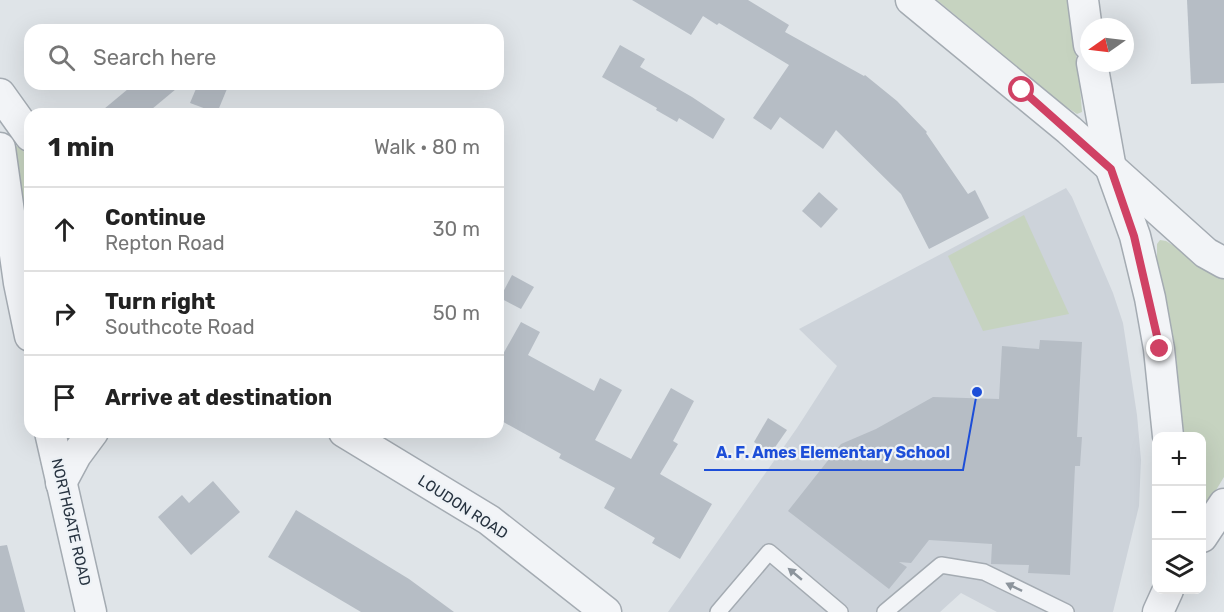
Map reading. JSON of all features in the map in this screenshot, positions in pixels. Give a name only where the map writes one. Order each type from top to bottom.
[{"type":"street","points":[[911,0],[1022,90],[1206,253],[1224,263]]},
{"type":"street","points":[[1083,0],[1085,18]]},
{"type":"street","points":[[1094,72],[1111,169],[1134,236],[1160,349],[1168,432]]},
{"type":"street","points":[[0,94],[24,128]]},
{"type":"street","points":[[0,148],[9,286],[24,322]]},
{"type":"street","name":"NORTHGATE ROAD","points":[[51,438],[92,612]]},
{"type":"street","points":[[61,483],[76,454],[88,438]]},
{"type":"street","name":"LOUDON ROAD","points":[[354,438],[489,520],[606,612]]},
{"type":"street","points":[[1206,531],[1224,504]]},
{"type":"street","points":[[1158,612],[1166,594]]},
{"type":"lane","points":[[718,612],[769,552],[840,612]]},
{"type":"lane","points":[[885,612],[942,565],[984,572],[1066,612]]},
{"type":"shaded area","points":[[1066,188],[1113,293],[1123,323],[1137,415],[1141,460],[1139,506],[1113,612],[997,612],[961,593],[940,612],[668,612],[797,428],[837,366],[799,329]]},
{"type":"green space","points":[[937,0],[1068,0],[1079,73],[1082,112],[1077,114],[1062,104]]},
{"type":"green space","points":[[16,146],[21,148],[24,152],[24,220],[14,148]]},
{"type":"green space","points":[[1024,215],[1069,314],[983,331],[948,256]]},
{"type":"green space","points":[[1160,240],[1166,241],[1224,276],[1224,477],[1206,506],[1206,432],[1183,432],[1176,356],[1157,264],[1157,244]]},
{"type":"building","points":[[632,0],[748,0],[789,25],[785,32],[865,75],[897,101],[927,132],[968,194],[975,190],[989,218],[929,249],[901,194],[836,130],[823,149],[780,117],[771,130],[753,118],[789,65],[719,23],[717,25],[703,16],[691,35]]},
{"type":"building","points":[[1187,0],[1224,0],[1224,83],[1191,84]]},
{"type":"building","points":[[620,45],[645,59],[640,67],[725,119],[713,139],[679,118],[677,122],[602,77]]},
{"type":"building","points":[[127,90],[175,90],[153,108],[105,108]]},
{"type":"building","points":[[195,90],[227,90],[219,108],[204,108],[190,103]]},
{"type":"building","points":[[819,192],[838,209],[821,228],[802,211]]},
{"type":"building","points":[[512,275],[534,287],[521,309],[504,300],[504,290]]},
{"type":"building","points":[[521,322],[540,332],[528,355],[594,391],[600,378],[622,390],[595,440],[631,459],[671,388],[694,401],[673,441],[678,444],[660,474],[712,504],[680,559],[652,543],[655,538],[604,508],[615,488],[559,458],[561,454],[504,422],[504,352]]},
{"type":"building","points":[[1040,340],[1082,342],[1077,437],[1082,437],[1080,466],[1075,466],[1070,575],[1028,573],[1029,565],[991,564],[992,544],[929,540],[911,563],[899,562],[907,567],[889,589],[788,511],[841,444],[876,429],[933,397],[999,399],[1002,346],[1039,349]]},
{"type":"building","points":[[768,418],[787,430],[771,453],[754,442]]},
{"type":"building","points":[[213,481],[240,512],[191,555],[158,517],[182,495],[189,503]]},
{"type":"building","points":[[296,510],[409,579],[454,612],[361,612],[268,557]]},
{"type":"building","points":[[7,545],[25,612],[0,612],[0,546]]},
{"type":"place","name":"A. F. Ames Elementary School","points":[[977,392]]},
{"type":"route","points":[[1022,90],[1111,169],[1134,236],[1160,349]]}]
